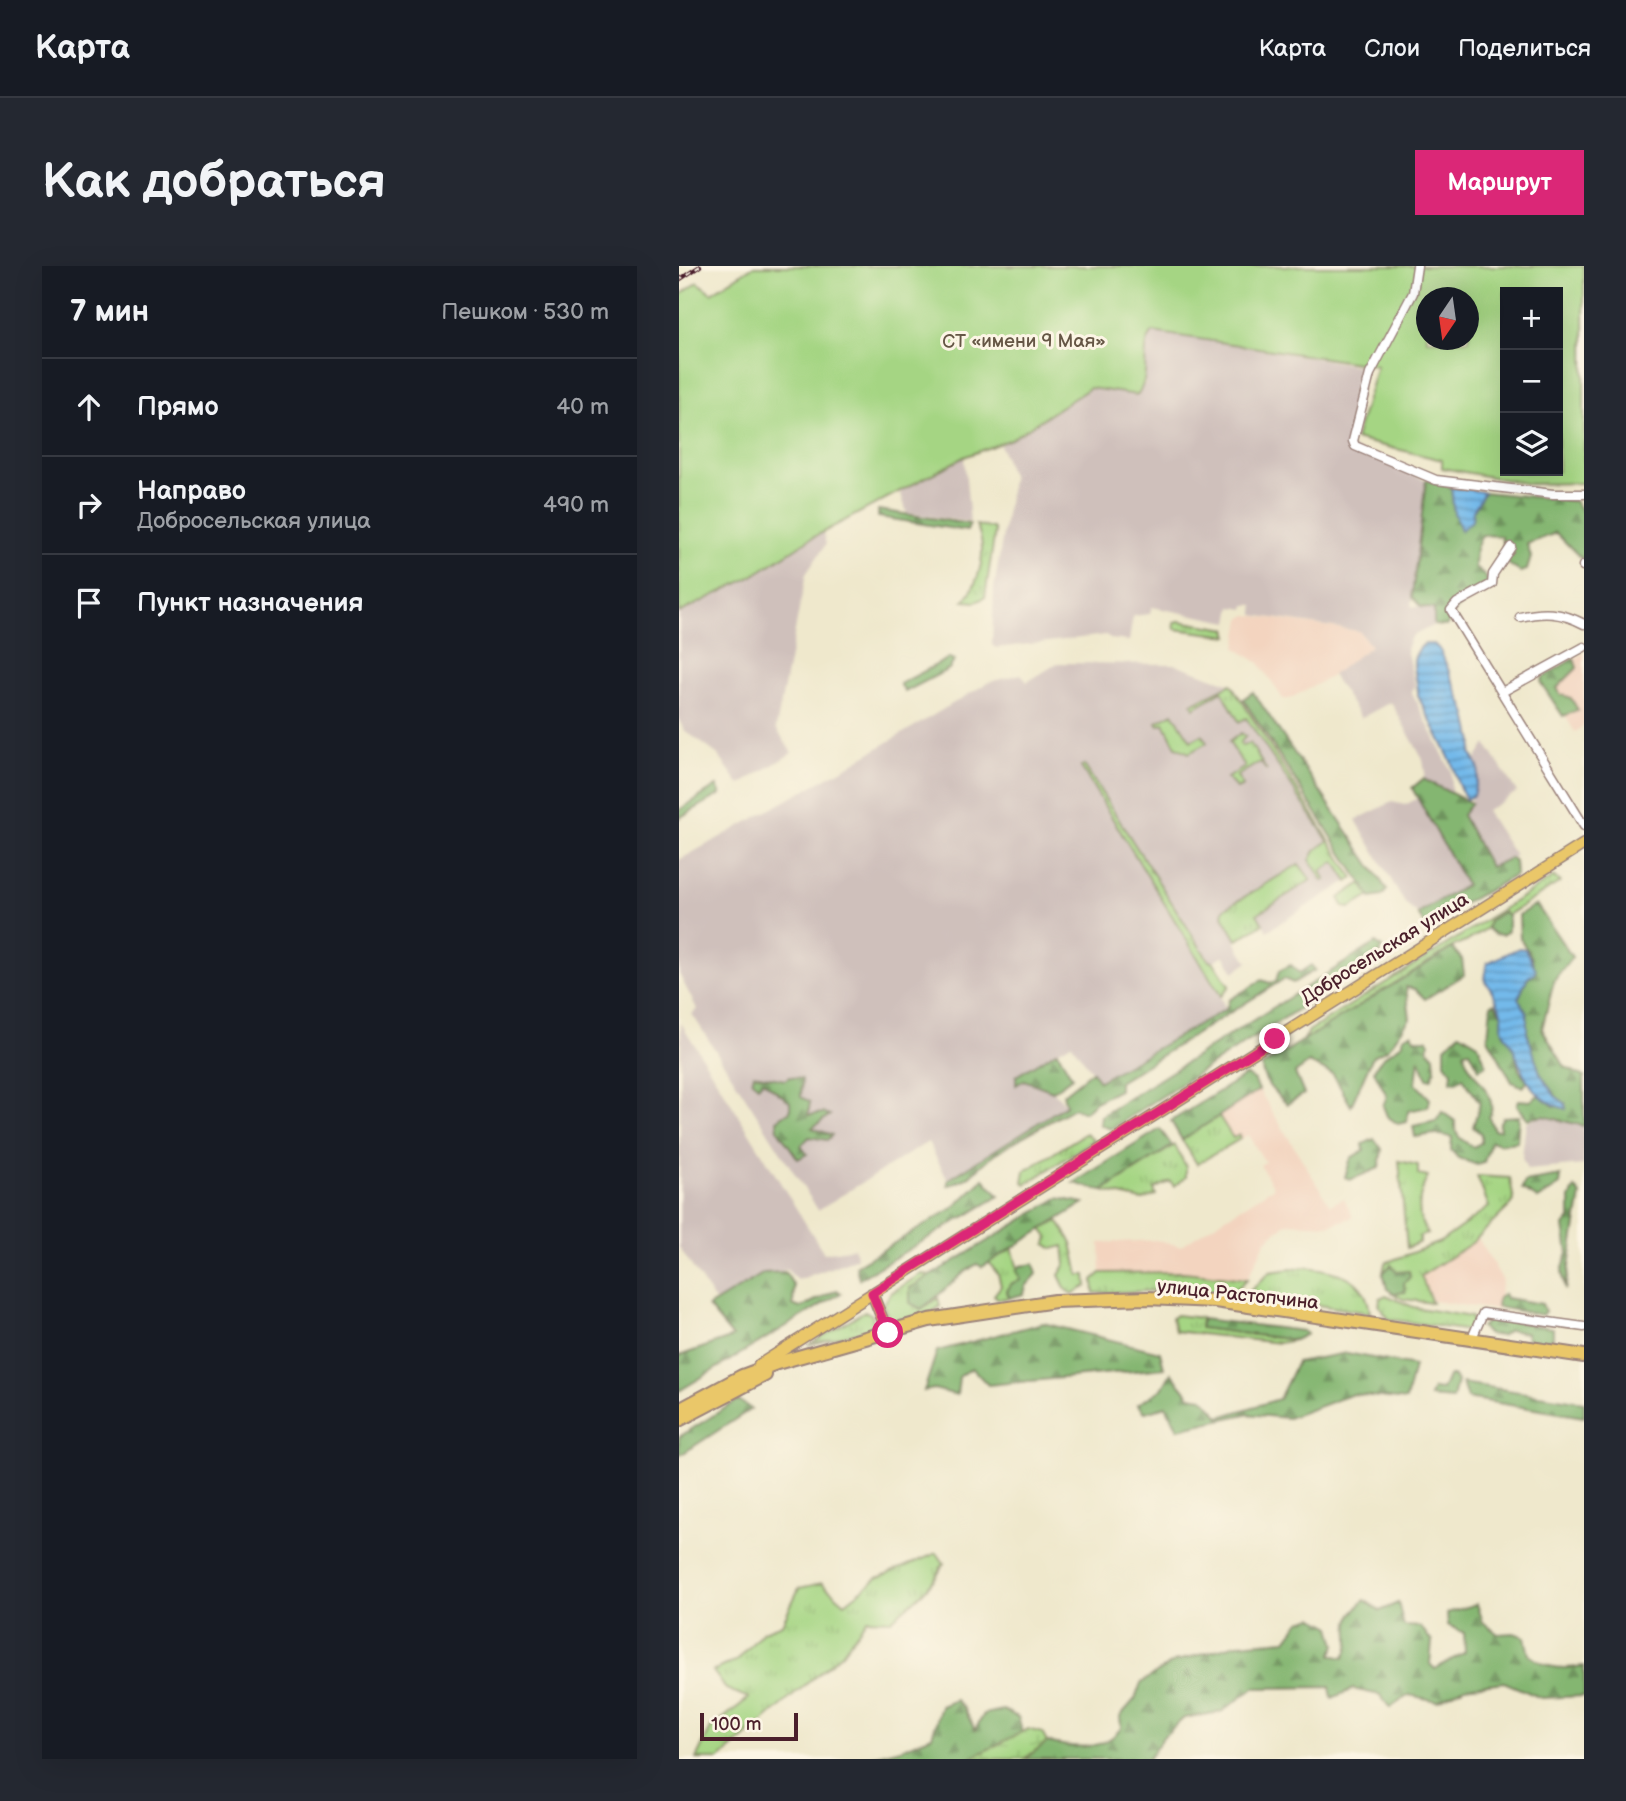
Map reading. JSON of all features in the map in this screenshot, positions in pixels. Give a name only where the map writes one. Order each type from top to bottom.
[{"type":"highway","name":"улица Растопчина","points":[[679,1410],[742,1376],[816,1352],[929,1321],[1000,1307],[1055,1301],[1147,1298],[1263,1307],[1584,1356]]},
{"type":"highway","name":"улица Растопчина","points":[[888,1333],[1037,1310],[1166,1306],[1262,1314],[1584,1363]]},
{"type":"highway","name":"улица Растопчина","points":[[679,1420],[816,1352]]},
{"type":"main road","name":"Добросельская улица","points":[[742,1376],[1584,844]]},
{"type":"main road","points":[[872,1293],[888,1333]]},
{"type":"main road","points":[[808,1334],[806,1344],[816,1352]]},
{"type":"street","points":[[1417,266],[1413,293],[1370,374],[1353,440],[1355,446],[1436,480],[1553,494],[1584,494]]},
{"type":"street","points":[[1511,547],[1493,574],[1492,584],[1457,603],[1451,610],[1584,827]]},
{"type":"street","points":[[1520,617],[1542,612],[1566,615],[1584,624]]},
{"type":"street","points":[[1502,692],[1584,647]]},
{"type":"street","points":[[1472,1338],[1483,1313],[1584,1326]]},
{"type":"shaded area","points":[[1153,332],[1367,367],[1349,446],[1426,480],[1411,606],[1434,609],[1434,625],[1411,637],[1406,649],[1415,685],[1411,691],[1451,771],[1451,793],[1423,779],[1423,760],[1391,702],[1361,718],[1332,675],[1371,646],[1359,631],[1254,615],[1254,605],[1246,605],[1245,609],[1232,607],[1229,622],[1152,607],[1150,614],[1133,616],[1129,641],[1110,639],[1106,635],[996,648],[992,645],[994,589],[1012,478],[1000,445],[1090,388],[1145,385],[1147,339]]},
{"type":"shaded area","points":[[964,457],[970,522],[907,513],[900,491]]},
{"type":"shaded area","points":[[823,533],[826,544],[806,574],[776,728],[792,753],[740,785],[717,754],[684,730],[679,720],[679,613],[751,577]]},
{"type":"shaded area","points":[[1248,615],[1359,631],[1371,646],[1330,677],[1289,699],[1283,699],[1259,663],[1236,648],[1241,619]]},
{"type":"shaded area","points":[[1584,653],[1584,726],[1575,732],[1542,678]]},
{"type":"shaded area","points":[[1058,663],[1175,664],[1231,684],[1353,878],[1267,931],[1263,924],[1235,941],[1248,962],[1234,972],[1224,955],[1205,966],[1226,1009],[1099,1081],[1071,1043],[1016,1076],[1053,1091],[1066,1105],[948,1180],[928,1142],[818,1210],[692,1014],[697,1009],[679,974],[679,860],[841,770],[989,682],[1021,674],[1027,682]]},
{"type":"shaded area","points":[[1486,744],[1517,792],[1486,811],[1515,856],[1491,867],[1462,815],[1473,796],[1479,769],[1475,761]]},
{"type":"shaded area","points":[[1420,797],[1466,885],[1418,914],[1406,905],[1356,820],[1392,802],[1405,805]]},
{"type":"shaded area","points":[[681,1023],[824,1253],[854,1248],[857,1258],[798,1280],[786,1269],[715,1301],[679,1247]]},
{"type":"shaded area","points":[[1259,1090],[1330,1205],[1344,1198],[1353,1217],[1330,1225],[1288,1223],[1267,1239],[1247,1279],[1184,1272],[1101,1273],[1100,1243],[1156,1240],[1180,1246],[1274,1187],[1260,1165],[1265,1162],[1248,1135],[1240,1139],[1238,1136],[1234,1138],[1219,1116]]},
{"type":"shaded area","points":[[1543,1116],[1584,1126],[1584,1165],[1527,1170],[1522,1158],[1526,1122]]},
{"type":"shaded area","points":[[1478,1238],[1502,1279],[1497,1310],[1433,1301],[1421,1276]]},
{"type":"green space","name":"СТ «имени 9 Мая»","points":[[754,266],[1584,266],[1584,483],[1529,484],[1442,468],[1442,460],[1355,439],[1377,366],[1153,332],[1146,347],[1142,388],[1137,395],[1090,388],[1011,439],[964,457],[810,539],[751,577],[679,613],[679,296],[698,282],[711,293]]},
{"type":"green space","points":[[1426,480],[1451,487],[1454,513],[1473,511],[1484,492],[1574,501],[1584,513],[1584,561],[1556,533],[1527,544],[1531,557],[1527,570],[1520,572],[1507,563],[1501,536],[1482,535],[1476,548],[1475,567],[1486,577],[1488,584],[1466,595],[1446,626],[1434,625],[1434,609],[1421,607],[1412,597]]},
{"type":"green space","points":[[878,510],[970,524],[967,531],[878,517]]},
{"type":"green space","points":[[976,525],[993,528],[995,531],[985,597],[976,602],[964,601],[975,584],[981,564],[982,544]]},
{"type":"green space","points":[[1174,622],[1227,629],[1229,636],[1175,629]]},
{"type":"green space","points":[[949,658],[955,660],[949,669],[905,692],[900,684]]},
{"type":"green space","points":[[1574,658],[1577,668],[1557,688],[1561,695],[1571,698],[1578,710],[1563,716],[1541,683],[1542,678]]},
{"type":"green space","points":[[1231,684],[1353,878],[1348,882],[1335,862],[1321,871],[1326,880],[1323,881],[1310,860],[1315,851],[1328,841],[1246,718],[1239,722],[1222,691],[1194,708],[1192,704]]},
{"type":"green space","points":[[1253,692],[1387,890],[1382,896],[1371,898],[1243,699]]},
{"type":"green space","points":[[1173,713],[1191,741],[1202,735],[1207,743],[1189,753],[1176,747],[1164,723],[1159,725],[1157,722]]},
{"type":"green space","points":[[1241,733],[1246,736],[1240,743],[1242,746],[1250,743],[1267,771],[1260,762],[1237,776],[1243,786],[1237,789],[1227,778],[1245,767],[1229,742]]},
{"type":"green space","points":[[1084,765],[1209,961],[1213,961],[1229,986],[1221,996],[1081,767]]},
{"type":"green space","points":[[1423,779],[1471,803],[1462,815],[1490,867],[1511,858],[1515,862],[1516,875],[1425,925],[1418,914],[1466,885],[1412,788]]},
{"type":"green space","points":[[717,786],[721,794],[679,818],[679,810]]},
{"type":"green space","points":[[1299,864],[1311,880],[1257,914],[1263,924],[1237,940],[1223,916],[1224,909]]},
{"type":"green space","points":[[1554,877],[1560,882],[1508,915],[1503,912],[1489,921],[1487,928],[1466,942],[1456,945],[1303,1041],[1309,1031]]},
{"type":"green space","points":[[1362,883],[1370,896],[1350,908],[1344,907],[1339,898]]},
{"type":"green space","points":[[1536,904],[1572,957],[1554,981],[1542,1029],[1565,1067],[1584,1077],[1584,1126],[1543,1116],[1528,1119],[1517,1105],[1519,1100],[1530,1101],[1539,1095],[1554,1106],[1565,1103],[1555,1096],[1540,1073],[1527,1033],[1527,1012],[1518,999],[1528,977],[1534,974],[1532,958],[1520,938],[1519,915]]},
{"type":"green space","points":[[1503,912],[1508,915],[1508,931],[1502,935],[1494,934],[1487,928],[1489,921]]},
{"type":"green space","points":[[1376,943],[1382,948],[1378,958],[1111,1129],[1100,1125],[1101,1116]]},
{"type":"green space","points":[[1452,948],[1462,959],[1464,975],[1425,999],[1415,989],[1406,987],[1410,1018],[1388,1049],[1373,1056],[1351,1106],[1333,1074],[1309,1063],[1295,1073],[1304,1094],[1287,1104],[1270,1087],[1262,1066]]},
{"type":"green space","points":[[1291,965],[1299,973],[1311,965],[1315,970],[1293,983],[1284,979],[1119,1082],[1119,1090],[1095,1102],[1085,1112],[1074,1108],[998,1152],[963,1180],[948,1185],[948,1180],[1066,1105],[1063,1094],[1092,1071],[1099,1081],[1226,1009],[1229,1000],[1262,980],[1270,983],[1276,981],[1279,971]]},
{"type":"green space","points":[[1495,1003],[1502,1015],[1503,1032],[1514,1048],[1519,1070],[1528,1081],[1523,1087],[1512,1082],[1488,1038],[1491,1005]]},
{"type":"green space","points":[[1411,1033],[1416,1039],[1428,1039],[1430,1043],[1427,1048],[1434,1056],[1435,1070],[1431,1079],[1427,1078],[1419,1058],[1416,1084],[1430,1099],[1428,1107],[1408,1111],[1407,1122],[1398,1124],[1387,1116],[1383,1106],[1387,1096],[1374,1071],[1382,1058],[1403,1043],[1403,1037]]},
{"type":"green space","points":[[1460,1033],[1478,1044],[1486,1065],[1479,1069],[1470,1051],[1464,1052],[1466,1061],[1491,1101],[1489,1118],[1494,1130],[1500,1130],[1499,1124],[1503,1117],[1519,1116],[1517,1142],[1499,1144],[1491,1141],[1484,1162],[1477,1165],[1458,1158],[1451,1150],[1452,1137],[1434,1134],[1415,1137],[1413,1126],[1436,1121],[1442,1112],[1455,1121],[1457,1134],[1462,1140],[1473,1147],[1481,1143],[1481,1134],[1473,1127],[1480,1103],[1463,1078],[1456,1082],[1451,1081],[1452,1072],[1445,1063],[1445,1047]]},
{"type":"green space","points":[[1057,1051],[1072,1077],[1053,1091],[1024,1080],[1016,1085],[1016,1076]]},
{"type":"green space","points":[[754,1074],[785,1080],[789,1077],[802,1079],[801,1097],[810,1102],[808,1115],[830,1115],[812,1128],[832,1135],[827,1140],[809,1137],[801,1146],[807,1154],[798,1159],[778,1130],[777,1120],[790,1111],[790,1102],[763,1081],[758,1086],[752,1081]]},
{"type":"green space","points":[[1246,1075],[1254,1080],[1259,1090],[1182,1140],[1171,1121]]},
{"type":"green space","points":[[1219,1116],[1233,1138],[1239,1135],[1240,1139],[1197,1164],[1182,1140]]},
{"type":"green space","points":[[1160,1129],[1172,1146],[1103,1191],[1074,1183]]},
{"type":"green space","points":[[1086,1133],[1094,1140],[1026,1184],[1023,1182],[1025,1171]]},
{"type":"green space","points":[[1374,1139],[1382,1149],[1379,1168],[1350,1180],[1345,1177],[1351,1158],[1364,1150],[1363,1144]]},
{"type":"green space","points":[[1175,1145],[1186,1167],[1186,1177],[1174,1186],[1170,1181],[1154,1189],[1156,1195],[1142,1200],[1103,1191]]},
{"type":"green space","points":[[1399,1161],[1418,1165],[1418,1175],[1428,1177],[1419,1205],[1421,1221],[1428,1234],[1420,1236],[1420,1242],[1407,1248]]},
{"type":"green space","points":[[1477,1176],[1510,1178],[1514,1202],[1472,1243],[1421,1276],[1432,1303],[1403,1299],[1393,1293],[1405,1291],[1391,1265],[1383,1273],[1385,1263],[1440,1242],[1489,1207]]},
{"type":"green space","points":[[1561,1176],[1560,1185],[1538,1199],[1522,1189],[1525,1182]]},
{"type":"green space","points":[[984,1179],[999,1196],[859,1279],[856,1266],[953,1208]]},
{"type":"green space","points":[[1575,1188],[1581,1195],[1565,1290],[1562,1271],[1568,1253],[1564,1226],[1570,1219],[1570,1198]]},
{"type":"green space","points":[[1058,1198],[1084,1203],[982,1267],[977,1264],[969,1269],[921,1309],[910,1303],[910,1288]]},
{"type":"green space","points":[[1058,1221],[1072,1243],[1079,1275],[1086,1275],[1087,1286],[1072,1294],[1066,1290],[1059,1275],[1066,1264],[1064,1246],[1053,1249],[1046,1244],[1048,1237],[1042,1229]]},
{"type":"green space","points":[[1012,1247],[1021,1281],[1007,1291],[1009,1298],[999,1299],[994,1295],[1001,1286],[998,1274],[988,1262]]},
{"type":"green space","points":[[1034,1264],[1037,1274],[1026,1286],[1024,1294],[1009,1298],[1007,1291],[1012,1283],[1021,1280],[1016,1271],[1020,1266]]},
{"type":"green space","points":[[1391,1265],[1397,1272],[1409,1271],[1410,1277],[1404,1283],[1405,1292],[1393,1293],[1387,1289],[1383,1273]]},
{"type":"green space","points":[[1306,1267],[1339,1274],[1356,1283],[1363,1291],[1370,1313],[1247,1294],[1270,1272]]},
{"type":"green space","points":[[785,1272],[794,1286],[793,1305],[800,1308],[837,1290],[841,1293],[679,1391],[679,1356],[733,1337],[708,1307],[764,1273]]},
{"type":"green space","points":[[1184,1272],[1247,1279],[1232,1294],[1174,1290],[1094,1293],[1093,1280],[1101,1273]]},
{"type":"green space","points":[[921,1274],[931,1275],[910,1288],[921,1309],[938,1298],[940,1306],[916,1318],[889,1319],[883,1305],[891,1293]]},
{"type":"green space","points":[[1504,1294],[1506,1298],[1542,1304],[1545,1311],[1542,1315],[1497,1307],[1498,1298]]},
{"type":"green space","points":[[1386,1295],[1413,1307],[1471,1317],[1472,1327],[1469,1331],[1389,1319],[1379,1306],[1380,1298]]},
{"type":"green space","points":[[865,1311],[872,1315],[874,1328],[808,1345]]},
{"type":"green space","points":[[1176,1315],[1201,1318],[1200,1328],[1295,1340],[1279,1343],[1175,1331],[1172,1318]]},
{"type":"green space","points":[[1492,1318],[1553,1328],[1553,1338],[1539,1344],[1527,1338],[1526,1333],[1509,1330],[1501,1336],[1487,1334],[1481,1327]]},
{"type":"green space","points":[[1202,1319],[1303,1331],[1307,1334],[1295,1340],[1200,1328]]},
{"type":"green space","points":[[1043,1323],[1160,1352],[1164,1368],[988,1385],[972,1368],[959,1377],[957,1395],[934,1389],[924,1391],[937,1351]]},
{"type":"green space","points":[[1347,1353],[1414,1366],[1406,1400],[1353,1394],[1288,1418],[1246,1414],[1178,1429],[1166,1406],[1145,1412],[1138,1404],[1162,1389],[1171,1373],[1190,1396],[1203,1398],[1220,1417],[1279,1399],[1297,1362]]},
{"type":"green space","points":[[1448,1376],[1453,1376],[1457,1381],[1453,1399],[1430,1397],[1433,1389],[1442,1390]]},
{"type":"green space","points":[[1462,1383],[1584,1402],[1584,1417],[1467,1398]]},
{"type":"green space","points":[[738,1400],[751,1409],[679,1456],[679,1437]]},
{"type":"green space","points":[[937,1553],[944,1563],[939,1572],[927,1587],[891,1620],[867,1619],[842,1653],[720,1759],[696,1759],[711,1728],[749,1698],[726,1689],[713,1671],[738,1660],[763,1631],[782,1624],[799,1588],[822,1583],[845,1603],[877,1578]]},
{"type":"green space","points":[[1365,1600],[1380,1611],[1398,1603],[1404,1626],[1421,1627],[1432,1642],[1430,1664],[1435,1669],[1465,1652],[1464,1633],[1448,1625],[1447,1613],[1477,1604],[1483,1622],[1498,1634],[1514,1633],[1525,1637],[1529,1655],[1536,1660],[1555,1667],[1584,1666],[1584,1696],[1541,1698],[1504,1682],[1465,1687],[1437,1701],[1409,1695],[1390,1708],[1380,1695],[1353,1689],[1332,1698],[1330,1687],[1254,1688],[1221,1712],[1184,1718],[1164,1736],[1148,1759],[1024,1759],[1047,1742],[1078,1747],[1106,1741],[1121,1728],[1120,1716],[1135,1699],[1141,1683],[1174,1662],[1237,1644],[1286,1640],[1300,1621],[1313,1617],[1331,1627],[1336,1645],[1331,1655],[1344,1658],[1348,1649],[1351,1616]]},
{"type":"green space","points":[[956,1700],[964,1708],[975,1730],[984,1714],[1003,1710],[1018,1717],[1022,1731],[989,1759],[861,1759],[901,1749],[932,1736],[941,1706]]},
{"type":"green space","points":[[1028,1729],[1042,1733],[1047,1742],[1024,1759],[969,1759]]},
{"type":"water","points":[[1451,487],[1484,492],[1473,511],[1472,521],[1461,530],[1454,513]]},
{"type":"water","points":[[1424,644],[1434,644],[1440,650],[1467,714],[1473,742],[1471,753],[1479,769],[1473,796],[1466,799],[1452,763],[1418,696],[1414,662],[1418,650]]},
{"type":"water","points":[[1519,948],[1525,949],[1536,969],[1534,974],[1528,977],[1518,999],[1527,1012],[1527,1032],[1540,1073],[1555,1096],[1565,1103],[1566,1109],[1546,1100],[1532,1087],[1503,1031],[1502,1015],[1485,981],[1487,963]]},
{"type":"railway","points":[[679,280],[700,266]]},
{"type":"route","points":[[888,1333],[872,1293],[1275,1039]]}]
